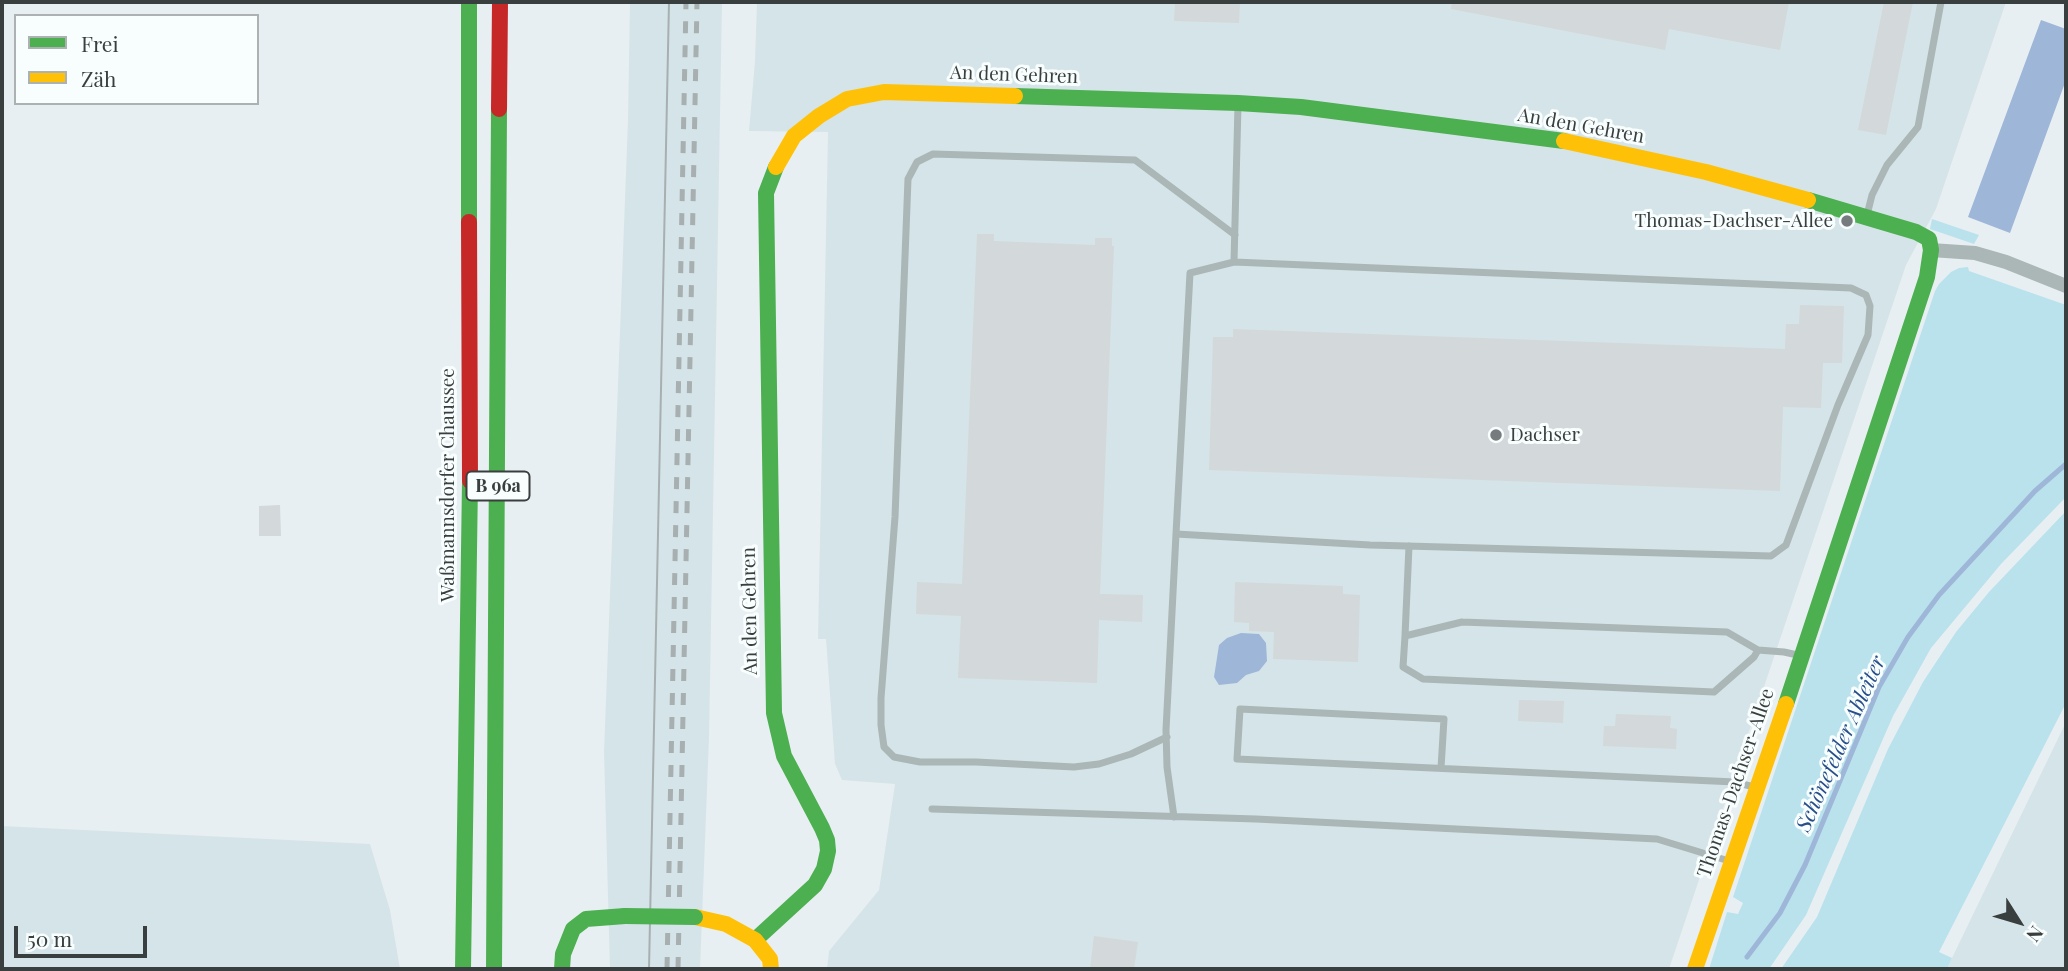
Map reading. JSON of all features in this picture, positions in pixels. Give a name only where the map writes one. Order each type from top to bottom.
[{"type":"street","name":"Waßmannsdorfer Chaussee","points":[[463,969],[470,498],[469,2]]},
{"type":"street","name":"B 96a","points":[[494,969],[500,2]]},
{"type":"street","name":"An den Gehren","points":[[755,940],[815,885],[824,869],[828,851],[822,828],[784,757],[774,713],[766,193],[775,168],[794,136],[818,116],[847,99],[884,93],[1301,107],[1577,143],[1706,172],[1916,232],[1929,239],[1931,250]]},
{"type":"street","points":[[1931,250],[1975,253],[2007,262],[2066,286]]},
{"type":"street","name":"Thomas-Dachser-Allee","points":[[1695,969],[1758,788],[1927,277],[1931,250]]},
{"type":"street","points":[[562,969],[573,929],[586,919],[625,916],[695,917],[726,924],[755,940],[770,959],[771,969]]},
{"type":"lane","points":[[1866,217],[1872,195],[1887,165],[1918,127],[1941,2]]},
{"type":"lane","points":[[1234,262],[1238,103]]},
{"type":"lane","points":[[1167,737],[1131,754],[1098,764],[1074,767],[920,762],[894,757],[884,747],[881,698],[895,517],[908,178],[917,162],[933,154],[1135,160],[1234,235]]},
{"type":"lane","points":[[1174,817],[1167,767],[1167,737],[1176,534],[1190,273],[1234,262],[1851,288],[1866,295],[1870,306],[1868,335],[1838,405],[1786,545],[1770,556],[1409,546],[1176,534]]},
{"type":"lane","points":[[1409,546],[1403,667],[1423,680],[1714,692],[1754,657],[1758,650]]},
{"type":"lane","points":[[1405,636],[1462,622],[1727,632],[1758,650],[1802,656]]},
{"type":"lane","points":[[1441,768],[1444,719],[1240,709],[1237,759],[1735,782],[1758,788]]},
{"type":"lane","points":[[932,809],[1657,839],[1731,862]]},
{"type":"shaded area","points":[[630,2],[722,2],[709,738],[700,969],[610,969],[604,752]]},
{"type":"shaded area","points":[[757,2],[2006,2],[1936,209],[1906,265],[1669,969],[827,969],[829,951],[879,890],[895,784],[842,780],[835,764],[826,639],[818,639],[828,132],[749,131]]},
{"type":"shaded area","points":[[2041,20],[2066,29],[2066,80],[2010,233],[1968,217]]},
{"type":"shaded area","points":[[1932,219],[1979,235],[1974,244],[1930,229]]},
{"type":"shaded area","points":[[1968,267],[1969,271],[2066,305],[2066,497],[2001,564],[1931,648],[1893,716],[1806,915],[1769,969],[1709,969],[1727,912],[1738,914],[1743,903],[1733,897],[1935,291],[1951,272]]},
{"type":"shaded area","points":[[2066,511],[2066,703],[1939,952],[1952,958],[1947,969],[1781,969],[1817,917],[1888,749],[1923,682],[1956,632],[1989,592]]},
{"type":"shaded area","points":[[1241,633],[1259,634],[1266,643],[1267,661],[1259,671],[1246,675],[1237,683],[1219,685],[1214,677],[1219,645],[1227,638]]},
{"type":"shaded area","points":[[2066,722],[2066,969],[1947,969],[1952,958]]},
{"type":"shaded area","points":[[2,826],[370,844],[390,910],[400,969],[2,969]]},
{"type":"building","points":[[1175,2],[1240,2],[1239,23],[1174,21]]},
{"type":"building","points":[[1452,2],[1789,2],[1780,50],[1669,29],[1665,50],[1451,9]]},
{"type":"building","points":[[1884,2],[1913,2],[1886,135],[1858,130]]},
{"type":"building","points":[[977,234],[994,234],[994,241],[1095,245],[1095,238],[1112,238],[1114,246],[1100,594],[1143,595],[1142,622],[1099,620],[1097,683],[958,678],[961,616],[916,614],[917,582],[962,584]]},
{"type":"building","name":"Dachser","points":[[1800,305],[1844,306],[1842,363],[1823,363],[1821,408],[1783,407],[1780,491],[1209,470],[1213,337],[1233,337],[1233,329],[1785,349],[1786,324],[1799,324]]},
{"type":"building","points":[[280,505],[281,536],[259,536],[259,506]]},
{"type":"building","points":[[1235,582],[1343,586],[1343,594],[1360,595],[1358,662],[1273,659],[1274,632],[1249,631],[1249,623],[1234,622]]},
{"type":"building","points":[[1519,700],[1564,701],[1563,723],[1518,721]]},
{"type":"building","points":[[1616,714],[1671,716],[1670,728],[1677,729],[1676,749],[1603,746],[1604,726],[1615,726]]},
{"type":"building","points":[[1094,936],[1138,942],[1134,969],[1090,969]]},
{"type":"waterway","name":"Schönefelder Ableiter","points":[[1747,957],[1780,913],[1805,865],[1879,687],[1908,637],[1939,595],[2035,491],[2066,464]]},
{"type":"tram line","points":[[649,969],[669,2]]},
{"type":"railway","points":[[667,969],[686,2]]},
{"type":"railway","points":[[678,969],[697,2]]},
{"type":"traffic: fast","points":[[469,2],[469,222]]},
{"type":"traffic: fast","points":[[1015,96],[1301,107],[1564,141]]},
{"type":"traffic: fast","points":[[494,969],[499,109]]},
{"type":"traffic: fast","points":[[755,940],[815,885],[824,869],[828,851],[822,828],[784,756],[774,713],[766,193],[776,167]]},
{"type":"traffic: fast","points":[[1786,704],[1927,277],[1931,250],[1929,239],[1916,232],[1808,200]]},
{"type":"traffic: fast","points":[[463,969],[470,481]]},
{"type":"traffic: fast","points":[[562,969],[563,954],[573,929],[586,919],[625,916]]},
{"type":"traffic: fast","points":[[625,916],[695,917]]},
{"type":"traffic: slow","points":[[776,167],[794,136],[847,99],[884,92],[1015,96]]},
{"type":"traffic: slow","points":[[1564,141],[1706,172],[1808,200]]},
{"type":"traffic: slow","points":[[1695,969],[1786,704]]},
{"type":"traffic: slow","points":[[695,917],[726,924],[755,940],[770,959],[771,969]]},
{"type":"traffic: jam","points":[[499,109],[500,2]]},
{"type":"traffic: jam","points":[[469,222],[470,481]]},
{"type":"place","name":"Thomas-Dachser-Allee","points":[[1847,221]]},
{"type":"place","name":"Dachser","points":[[1496,435]]}]
